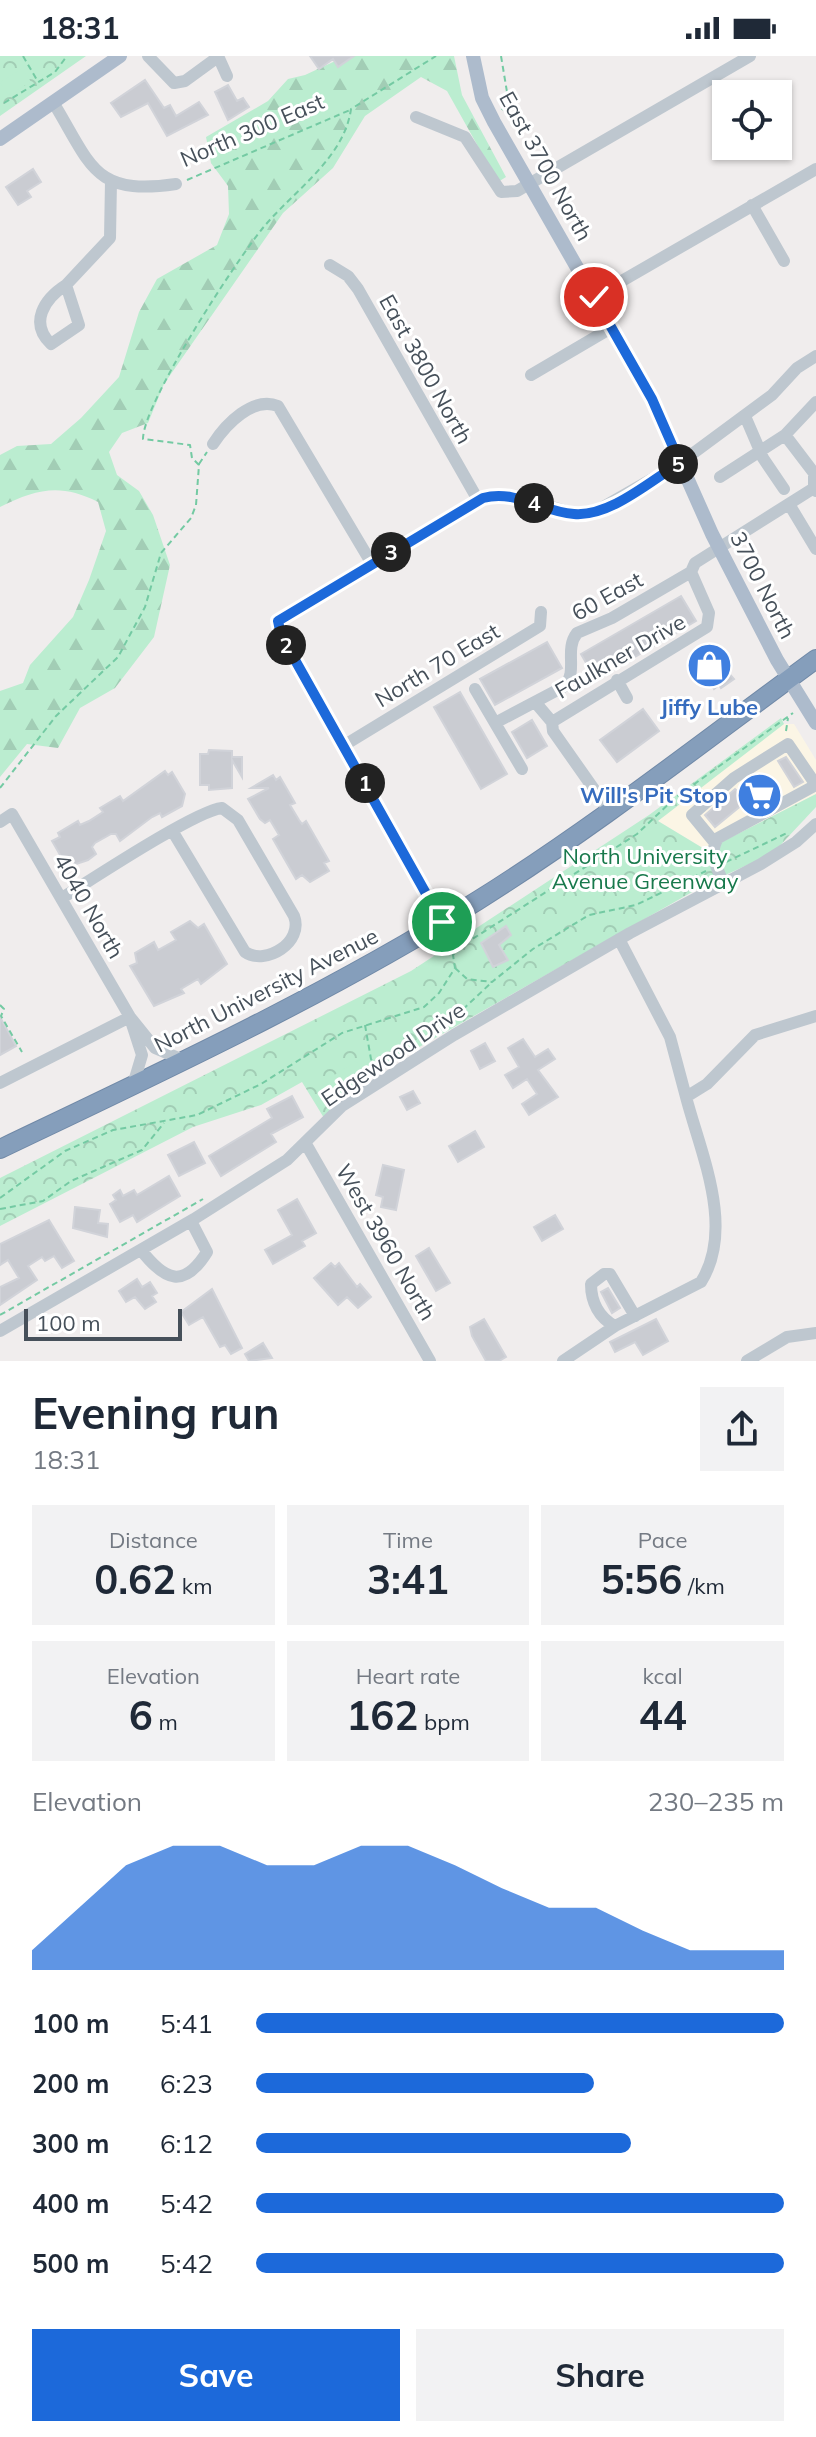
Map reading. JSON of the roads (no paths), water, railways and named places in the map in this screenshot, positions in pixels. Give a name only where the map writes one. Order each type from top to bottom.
[{"type":"highway","name":"North University Avenue","points":[[0,1149],[310,997],[442,922],[610,812],[816,659]]},
{"type":"main road","points":[[2,133],[120,56]]},
{"type":"main road","name":"East 3700 North","points":[[473,56],[482,98],[652,399],[680,463]]},
{"type":"main road","name":"3700 North","points":[[680,463],[719,547],[788,680],[816,723]]},
{"type":"street","points":[[148,56],[174,83],[185,81],[218,56],[227,76]]},
{"type":"street","points":[[416,117],[465,137],[501,192],[517,191],[750,56]]},
{"type":"street","points":[[53,102],[90,162],[116,184],[110,238],[66,285],[41,312],[38,323],[41,335],[51,344],[79,325],[66,285]]},
{"type":"street","points":[[594,297],[816,169]]},
{"type":"street","name":"North 300 East","points":[[116,184],[176,184]]},
{"type":"street","points":[[752,205],[784,261]]},
{"type":"street","name":"East 3800 North","points":[[330,265],[348,276],[358,289],[478,500]]},
{"type":"street","points":[[531,375],[611,328]]},
{"type":"street","points":[[442,922],[281,635],[278,621],[478,500],[502,495],[562,512],[588,513],[609,505],[680,463],[745,416],[816,356]]},
{"type":"street","points":[[720,477],[785,435],[816,402]]},
{"type":"street","points":[[213,444],[223,428],[257,404],[270,403],[283,411],[372,564]]},
{"type":"street","points":[[745,416],[761,453],[784,489]]},
{"type":"street","points":[[691,572],[698,560],[815,490],[814,473],[785,435]]},
{"type":"street","points":[[789,504],[816,549]]},
{"type":"street","name":"Faulkner Drive","points":[[552,722],[707,627],[709,613],[691,572]]},
{"type":"street","name":"60 East","points":[[495,723],[560,691],[569,681],[571,644],[577,633],[612,618],[691,572]]},
{"type":"street","name":"North 70 East","points":[[343,746],[540,626],[541,612]]},
{"type":"street","points":[[617,680],[627,698]]},
{"type":"street","points":[[475,689],[522,769]]},
{"type":"street","points":[[535,702],[552,722],[553,731],[610,812]]},
{"type":"street","points":[[715,843],[692,815],[734,778],[788,744],[816,785],[723,834],[715,843],[714,861],[724,884]]},
{"type":"street","points":[[62,898],[173,832],[211,810],[225,809],[238,820],[296,920],[293,939],[278,950],[257,958],[241,949],[173,832]]},
{"type":"street","name":"4040 North","points":[[0,822],[12,814],[130,1017],[155,1048],[183,1060]]},
{"type":"street","name":"Edgewood Drive","points":[[0,1331],[191,1221],[306,1144],[342,1106],[380,1081],[619,939],[796,842],[816,824]]},
{"type":"street","points":[[563,1361],[615,1326],[701,1282],[717,1236],[706,1170],[670,1037],[619,939]]},
{"type":"street","points":[[686,1097],[707,1084],[755,1035],[816,1016]]},
{"type":"street","points":[[0,1083],[130,1017]]},
{"type":"street","name":"4040 North","points":[[130,1017],[142,1055],[133,1085]]},
{"type":"street","name":"West 3960 North","points":[[306,1144],[430,1361]]},
{"type":"street","points":[[141,1250],[156,1269],[168,1276],[184,1276],[197,1268],[207,1252],[191,1221]]},
{"type":"street","points":[[615,1326],[606,1322],[591,1297],[591,1284],[604,1274],[615,1279],[635,1316]]},
{"type":"street","points":[[747,1361],[787,1337],[816,1333]]},
{"type":"place","name":"Jiffy Lube","points":[[709,666]]},
{"type":"place","name":"Will's Pit Stop","points":[[759,795]]},
{"type":"park label","name":"North University Avenue Greenway","points":[[645,868]]}]
